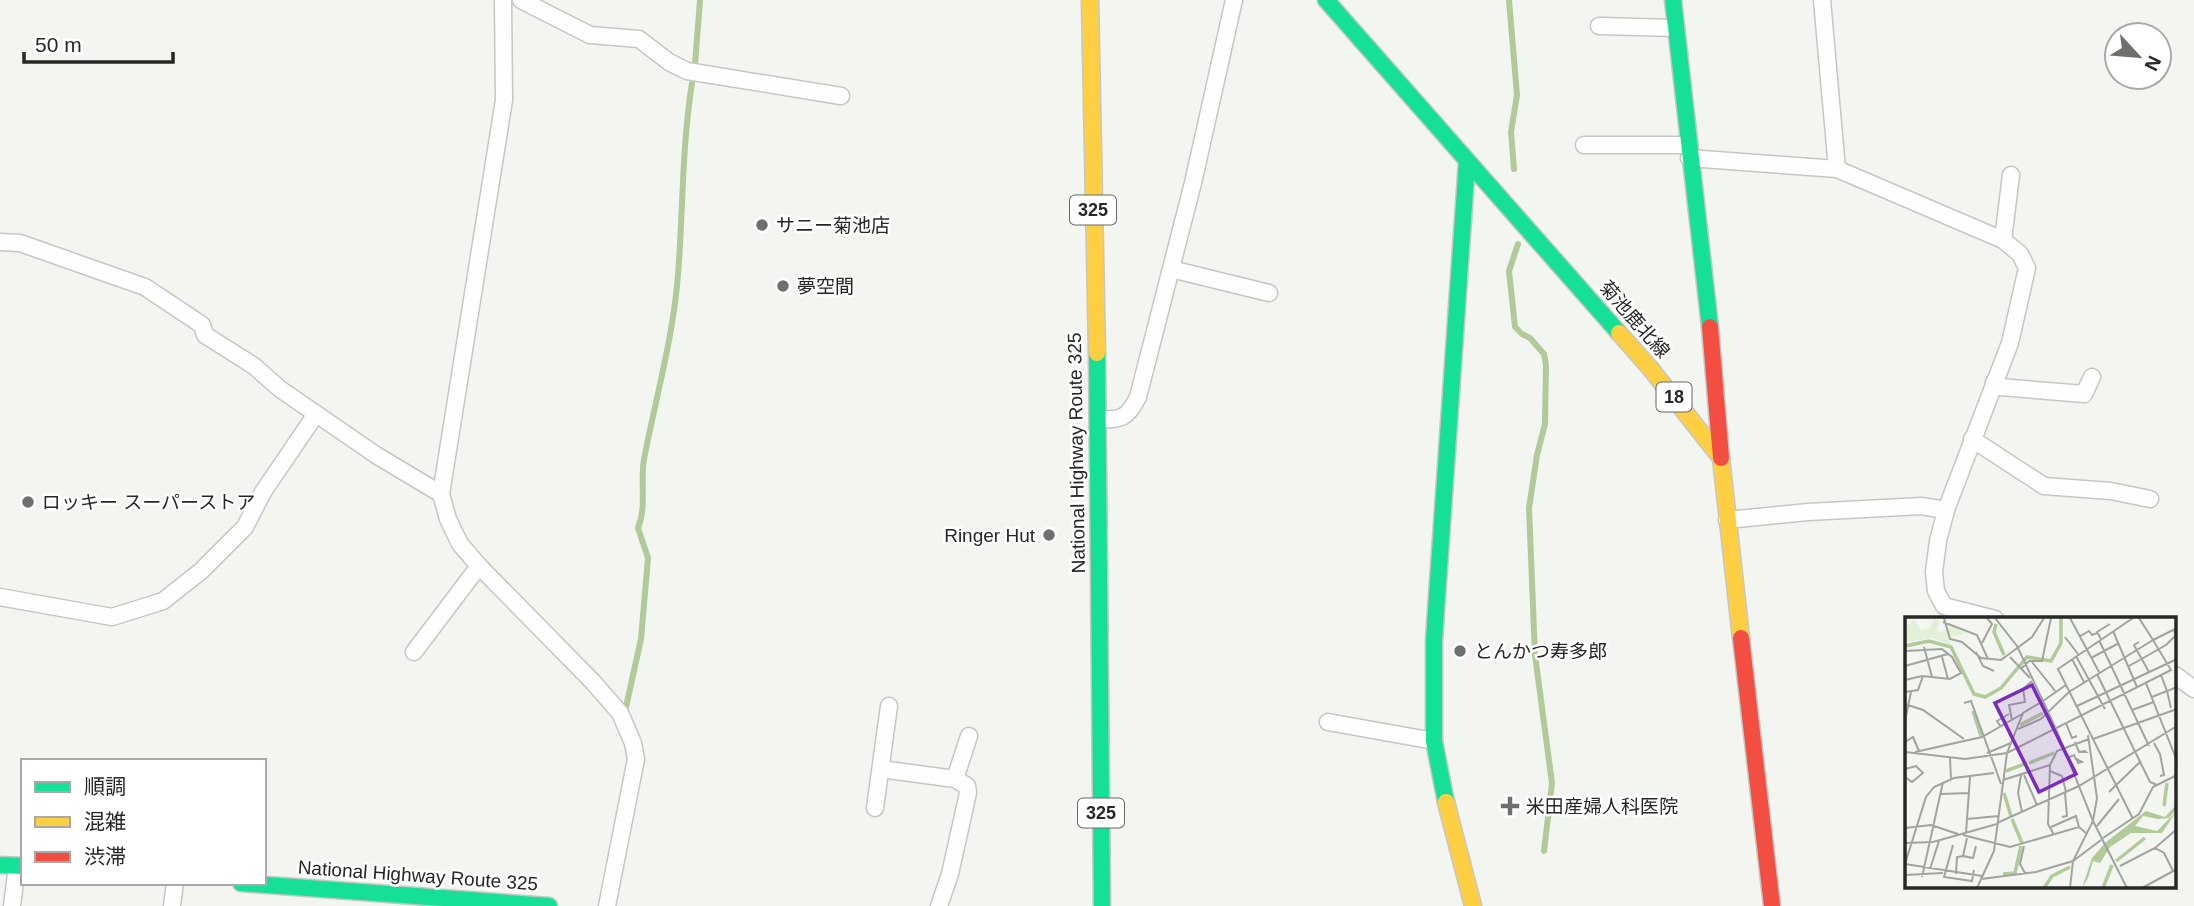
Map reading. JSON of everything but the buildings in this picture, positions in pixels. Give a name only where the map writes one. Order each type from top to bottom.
[{"type":"main road","name":"National Highway Route 325","points":[[1090,0],[1098,419],[1102,906]]},
{"type":"main road","name":"菊池鹿北線","points":[[1326,0],[1650,368],[1721,458]]},
{"type":"main road","points":[[1673,0],[1714,366],[1727,520],[1772,906]]},
{"type":"main road","points":[[1467,161],[1435,626],[1434,741],[1442,788],[1473,906]]},
{"type":"main road","points":[[0,865],[20,866]]},
{"type":"main road","name":"National Highway Route 325","points":[[260,885],[406,901],[549,906]]},
{"type":"street","points":[[503,0],[504,100],[441,495],[448,519],[460,544],[620,713],[633,743],[636,759],[607,906]]},
{"type":"street","points":[[521,0],[590,34],[639,39],[669,62],[687,71],[841,96]]},
{"type":"street","points":[[1098,419],[1117,419],[1130,413],[1138,397],[1234,0]]},
{"type":"street","points":[[1822,0],[1837,169]]},
{"type":"street","points":[[1599,26],[1676,28]]},
{"type":"street","points":[[1584,145],[1689,151],[1837,169],[2003,240],[2020,254],[2026,268],[2010,343],[1946,510],[1935,561],[1936,591],[1944,606],[1987,617]]},
{"type":"street","points":[[2003,240],[2011,175]]},
{"type":"street","points":[[0,242],[20,243],[145,287],[202,325],[205,335],[254,366],[280,389],[376,455],[441,495]]},
{"type":"street","points":[[1171,269],[1269,293]]},
{"type":"street","points":[[1994,383],[2000,387],[2084,394],[2092,377]]},
{"type":"street","points":[[0,597],[112,617],[163,601],[201,571],[245,527],[263,492],[316,414]]},
{"type":"street","points":[[1972,439],[2044,486],[2111,491],[2150,499]]},
{"type":"street","points":[[1727,520],[1808,512],[1921,506],[1946,510]]},
{"type":"street","points":[[414,652],[479,566]]},
{"type":"street","points":[[2176,676],[2194,689]]},
{"type":"street","points":[[875,808],[889,706]]},
{"type":"street","points":[[1328,722],[1434,741]]},
{"type":"street","points":[[955,779],[969,736]]},
{"type":"street","points":[[881,769],[955,779],[967,786],[968,793],[950,874],[939,906]]},
{"type":"street","points":[[12,906],[20,866]]},
{"type":"street","points":[[172,906],[175,885]]},
{"type":"waterway","points":[[695,64],[700,0]]},
{"type":"waterway","points":[[1509,0],[1517,95],[1511,132],[1514,169]]},
{"type":"waterway","points":[[626,707],[641,639],[648,558],[638,528],[642,511],[643,468],[676,298],[686,131],[692,83]]},
{"type":"waterway","points":[[1518,244],[1509,271],[1515,327],[1530,338],[1544,354],[1546,365],[1545,424],[1529,508],[1535,655],[1552,783],[1544,851]]},
{"type":"traffic: fast","points":[[1326,0],[1619,333]]},
{"type":"traffic: fast","points":[[1673,0],[1710,327]]},
{"type":"traffic: fast","points":[[1446,802],[1434,741],[1434,640],[1467,161]]},
{"type":"traffic: fast","points":[[1097,353],[1102,906]]},
{"type":"traffic: fast","points":[[0,865],[21,866]]},
{"type":"traffic: fast","points":[[266,885],[549,906]]},
{"type":"traffic: slow","points":[[1090,0],[1097,353]]},
{"type":"traffic: slow","points":[[1619,333],[1721,458],[1741,638]]},
{"type":"traffic: slow","points":[[1446,802],[1473,906]]},
{"type":"traffic: jam","points":[[1710,327],[1721,458]]},
{"type":"traffic: jam","points":[[1741,638],[1772,906]]},
{"type":"place","name":"サニー菊池店","points":[[762,225]]},
{"type":"place","name":"夢空間","points":[[783,286]]},
{"type":"place","name":"ロッキー スーパーストア","points":[[28,502]]},
{"type":"place","name":"Ringer Hut","points":[[1049,535]]},
{"type":"place","name":"とんかつ寿多郎","points":[[1460,651]]},
{"type":"place","name":"米田産婦人科医院","points":[[1510,806]]}]
